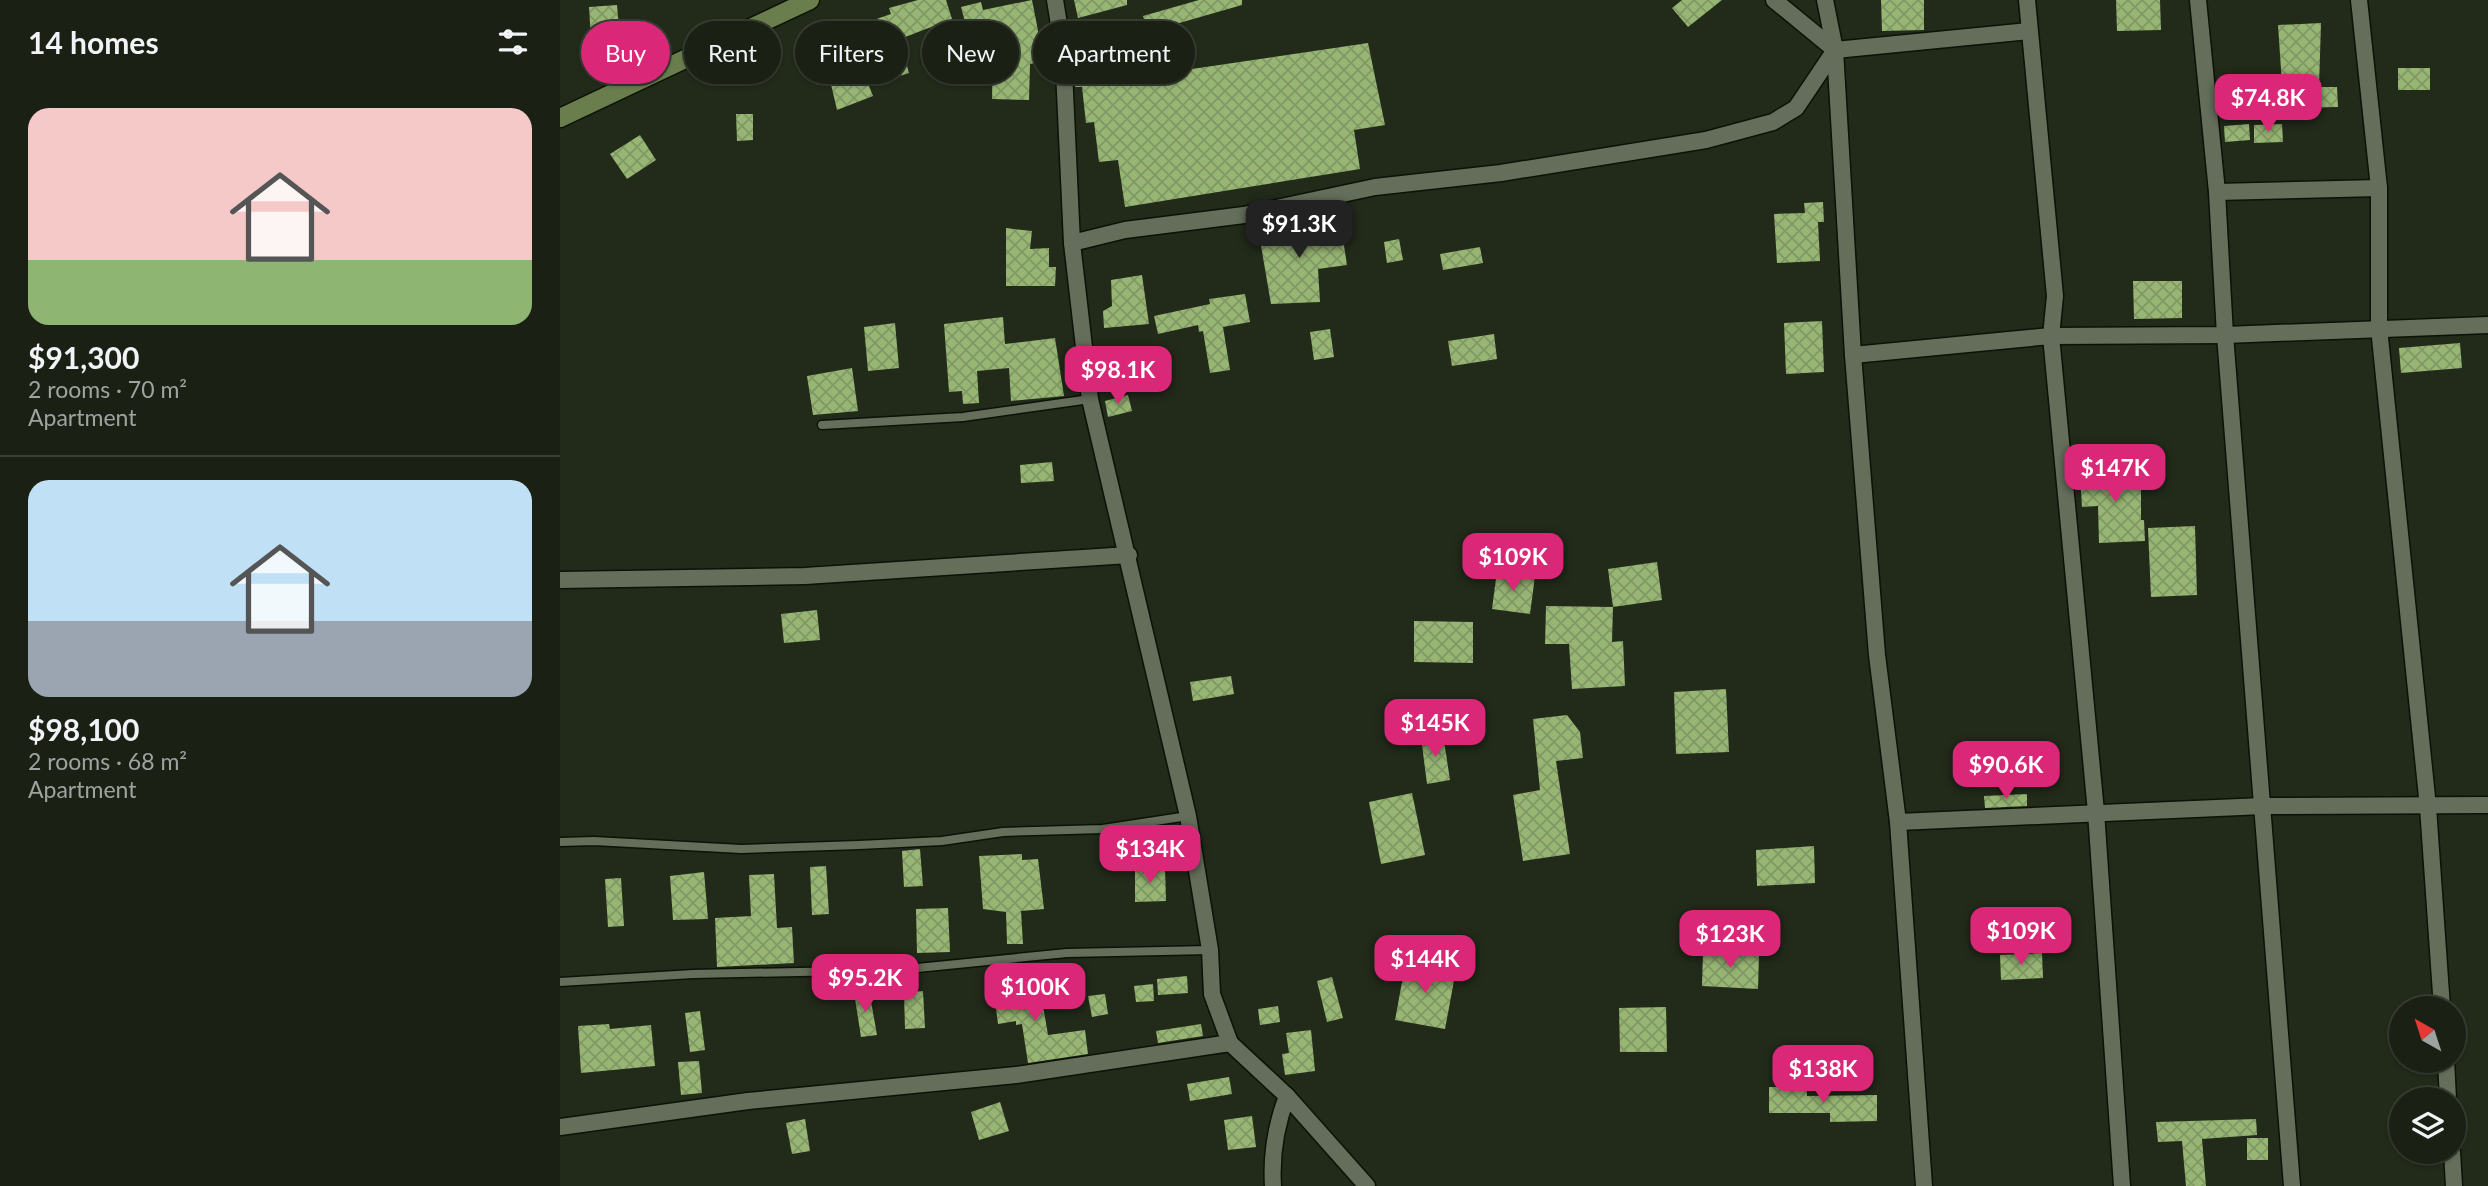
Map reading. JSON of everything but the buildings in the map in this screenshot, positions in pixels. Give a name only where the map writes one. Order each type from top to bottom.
[{"type":"main road","points":[[560,118],[810,0]]},
{"type":"street","points":[[1055,0],[1063,49],[1072,243],[1090,399],[1129,555],[1188,816],[1210,950],[1212,994],[1230,1043],[1287,1096],[1367,1186]]},
{"type":"street","points":[[1774,0],[1835,50],[2029,31]]},
{"type":"street","points":[[1825,0],[1835,50],[1853,355],[1877,655],[1898,821],[1924,1186]]},
{"type":"street","points":[[2027,0],[2055,296],[2051,336],[2096,812],[2122,1186]]},
{"type":"street","points":[[2198,0],[2217,192],[2225,335],[2292,1186]]},
{"type":"street","points":[[2359,0],[2379,188],[2379,328],[2428,807],[2441,996]]},
{"type":"street","points":[[1072,243],[1125,230],[1244,215],[1374,187],[1501,173],[1706,140],[1773,122],[1796,108],[1835,50]]},
{"type":"street","points":[[2217,192],[2379,188]]},
{"type":"street","points":[[1853,355],[2051,336],[2225,335],[2488,325]]},
{"type":"street","points":[[560,580],[805,576],[1129,555]]},
{"type":"street","points":[[1898,821],[2263,806],[2488,805]]},
{"type":"street","points":[[560,1128],[747,1101],[1016,1075],[1230,1043]]},
{"type":"street","points":[[1273,1186],[1272,1167],[1277,1130],[1287,1096]]},
{"type":"street","points":[[2453,1164],[2454,1186]]},
{"type":"lane","points":[[822,425],[963,417],[1090,399]]},
{"type":"lane","points":[[560,842],[594,841],[741,849],[859,845],[942,841],[1003,832],[1103,829],[1188,816]]},
{"type":"lane","points":[[560,982],[693,974],[897,970],[1067,953],[1210,950]]}]
